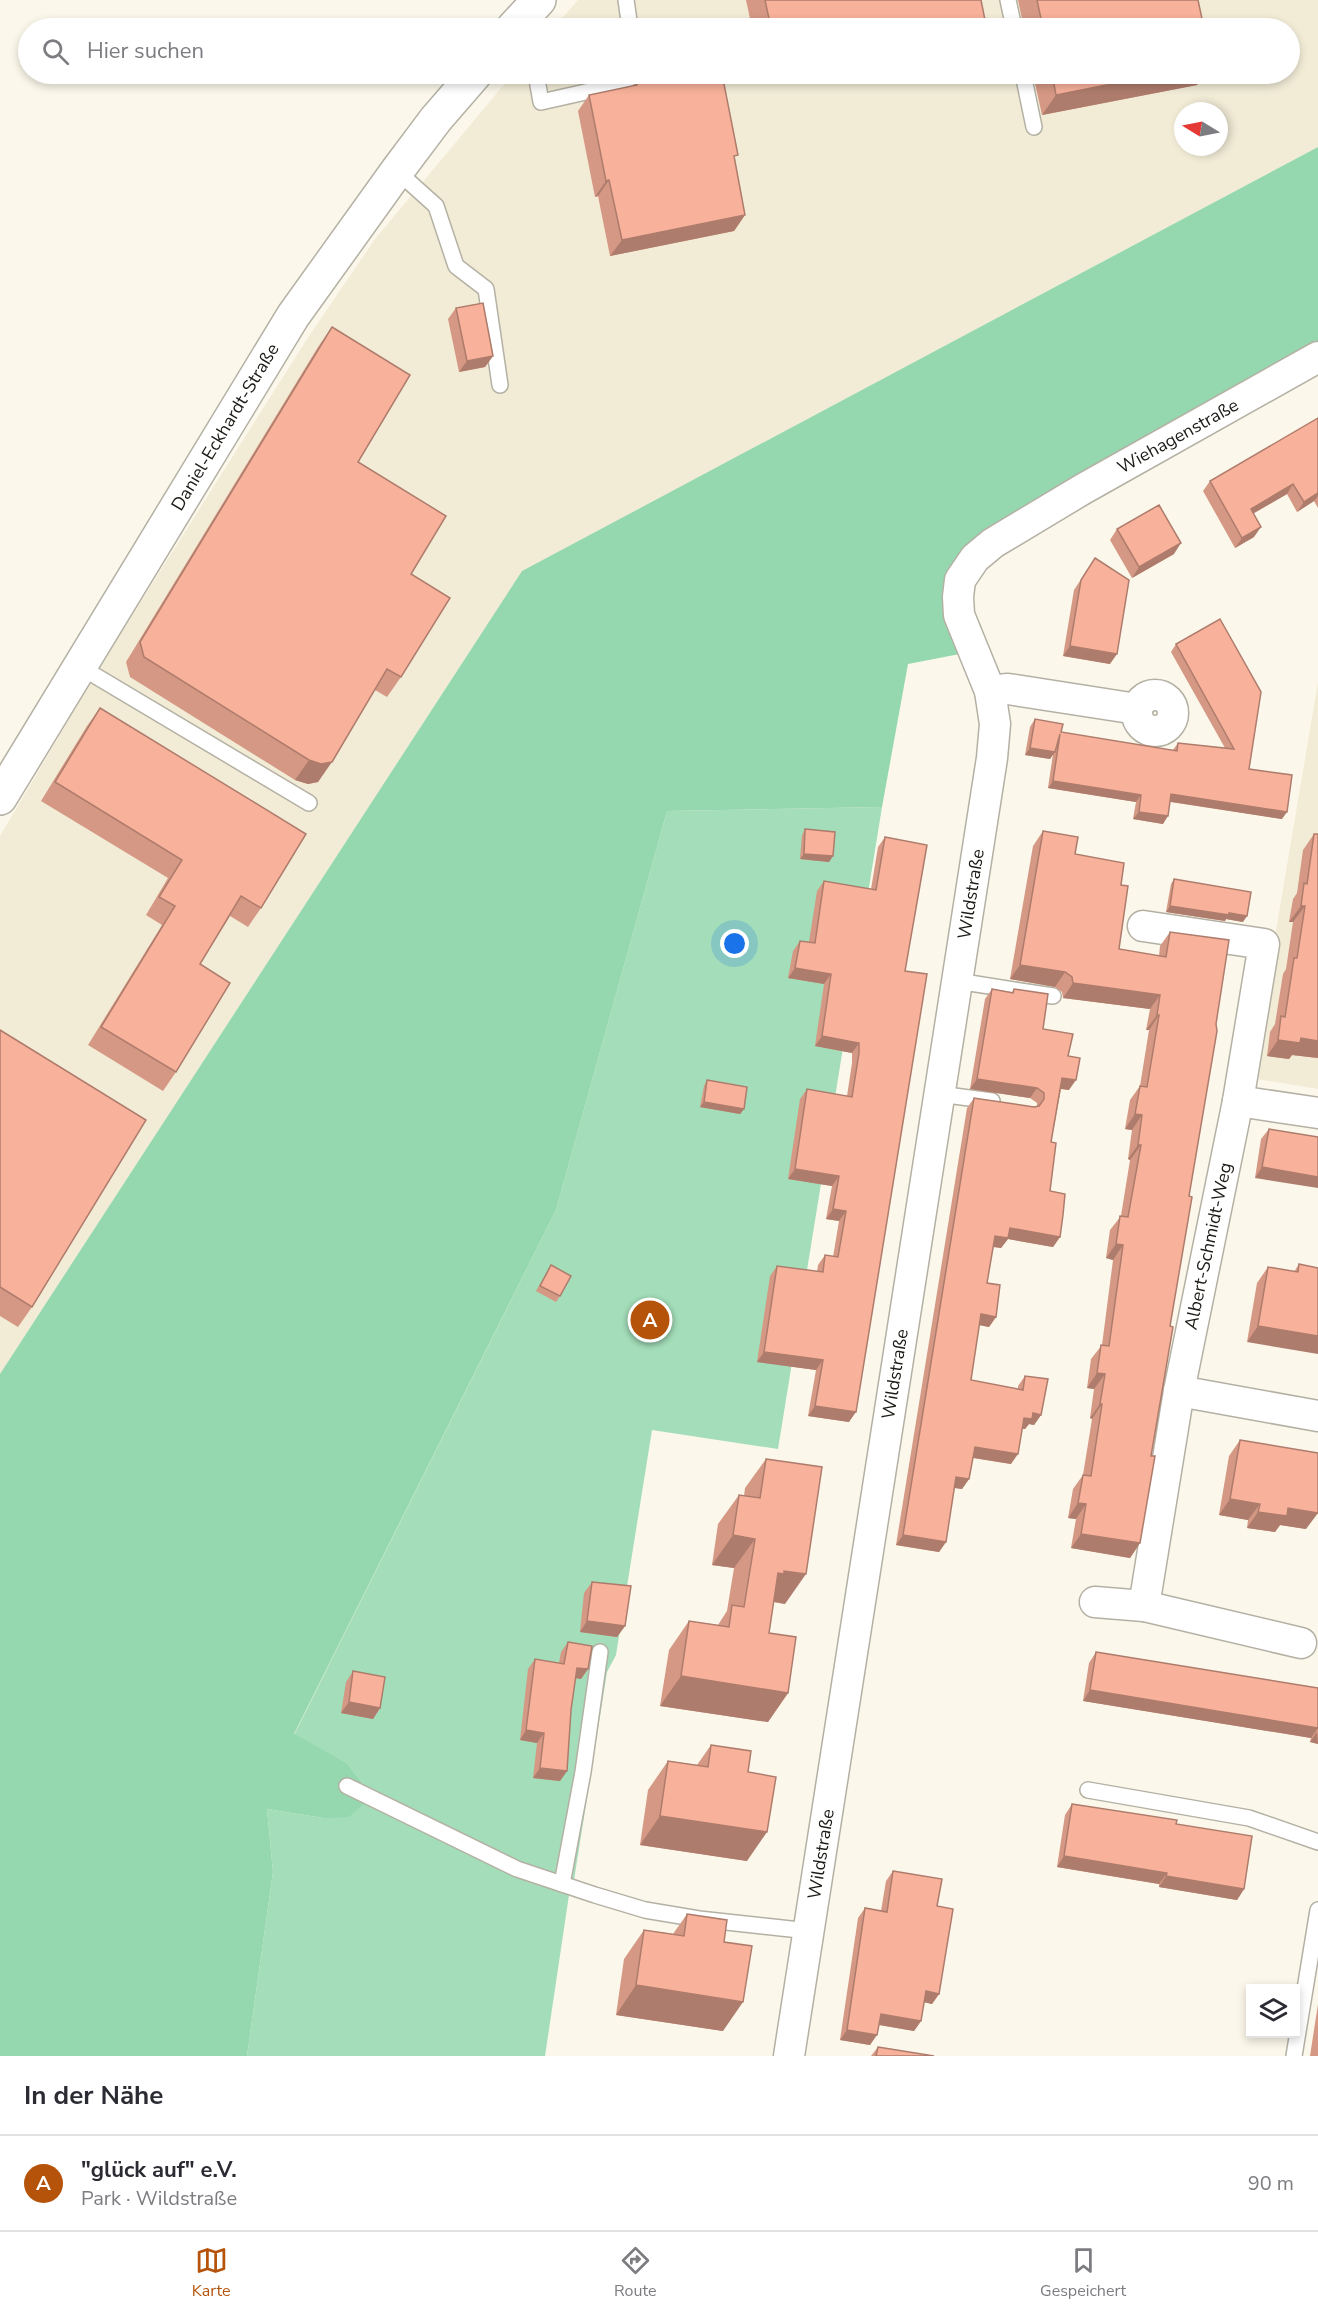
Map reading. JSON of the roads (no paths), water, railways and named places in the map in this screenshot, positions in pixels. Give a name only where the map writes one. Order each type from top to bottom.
[{"type":"street","points":[[524,18],[539,0]]},
{"type":"street","name":"Daniel-Eckhardt-Straße","points":[[0,798],[293,316],[397,171],[436,119],[466,84]]},
{"type":"street","name":"Wiehagenstraße","points":[[1039,516],[1318,357]]},
{"type":"street","name":"Wildstraße","points":[[789,2056],[992,758],[995,724],[990,691],[959,615],[960,580],[975,558],[993,543],[1039,516]]},
{"type":"street","points":[[990,691],[1008,689],[1137,709]]},
{"type":"street","name":"Albert-Schmidt-Weg","points":[[1143,926],[1264,944],[1238,1101],[1179,1391],[1144,1606]]},
{"type":"street","points":[[1238,1101],[1318,1113]]},
{"type":"street","points":[[1179,1391],[1318,1416]]},
{"type":"street","points":[[1095,1602],[1144,1606],[1301,1643]]},
{"type":"lane","points":[[626,0],[629,18]]},
{"type":"lane","points":[[1008,0],[1012,18]]},
{"type":"lane","points":[[538,84],[541,102],[621,84]]},
{"type":"lane","points":[[1025,84],[1035,127]]},
{"type":"lane","points":[[397,171],[436,206],[456,266],[486,290],[501,385]]},
{"type":"lane","points":[[79,666],[309,803]]},
{"type":"lane","points":[[957,981],[1053,996]]},
{"type":"lane","points":[[939,1094],[1006,1103]]},
{"type":"lane","points":[[562,1884],[583,1772],[600,1652]]},
{"type":"lane","points":[[347,1786],[517,1869],[562,1884],[645,1910],[699,1919],[809,1931]]},
{"type":"lane","points":[[1088,1790],[1249,1818],[1318,1842]]},
{"type":"lane","points":[[1294,2056],[1318,1910]]},
{"type":"place","name":"\"glück auf\" e.V.","points":[[650,1320]]}]
